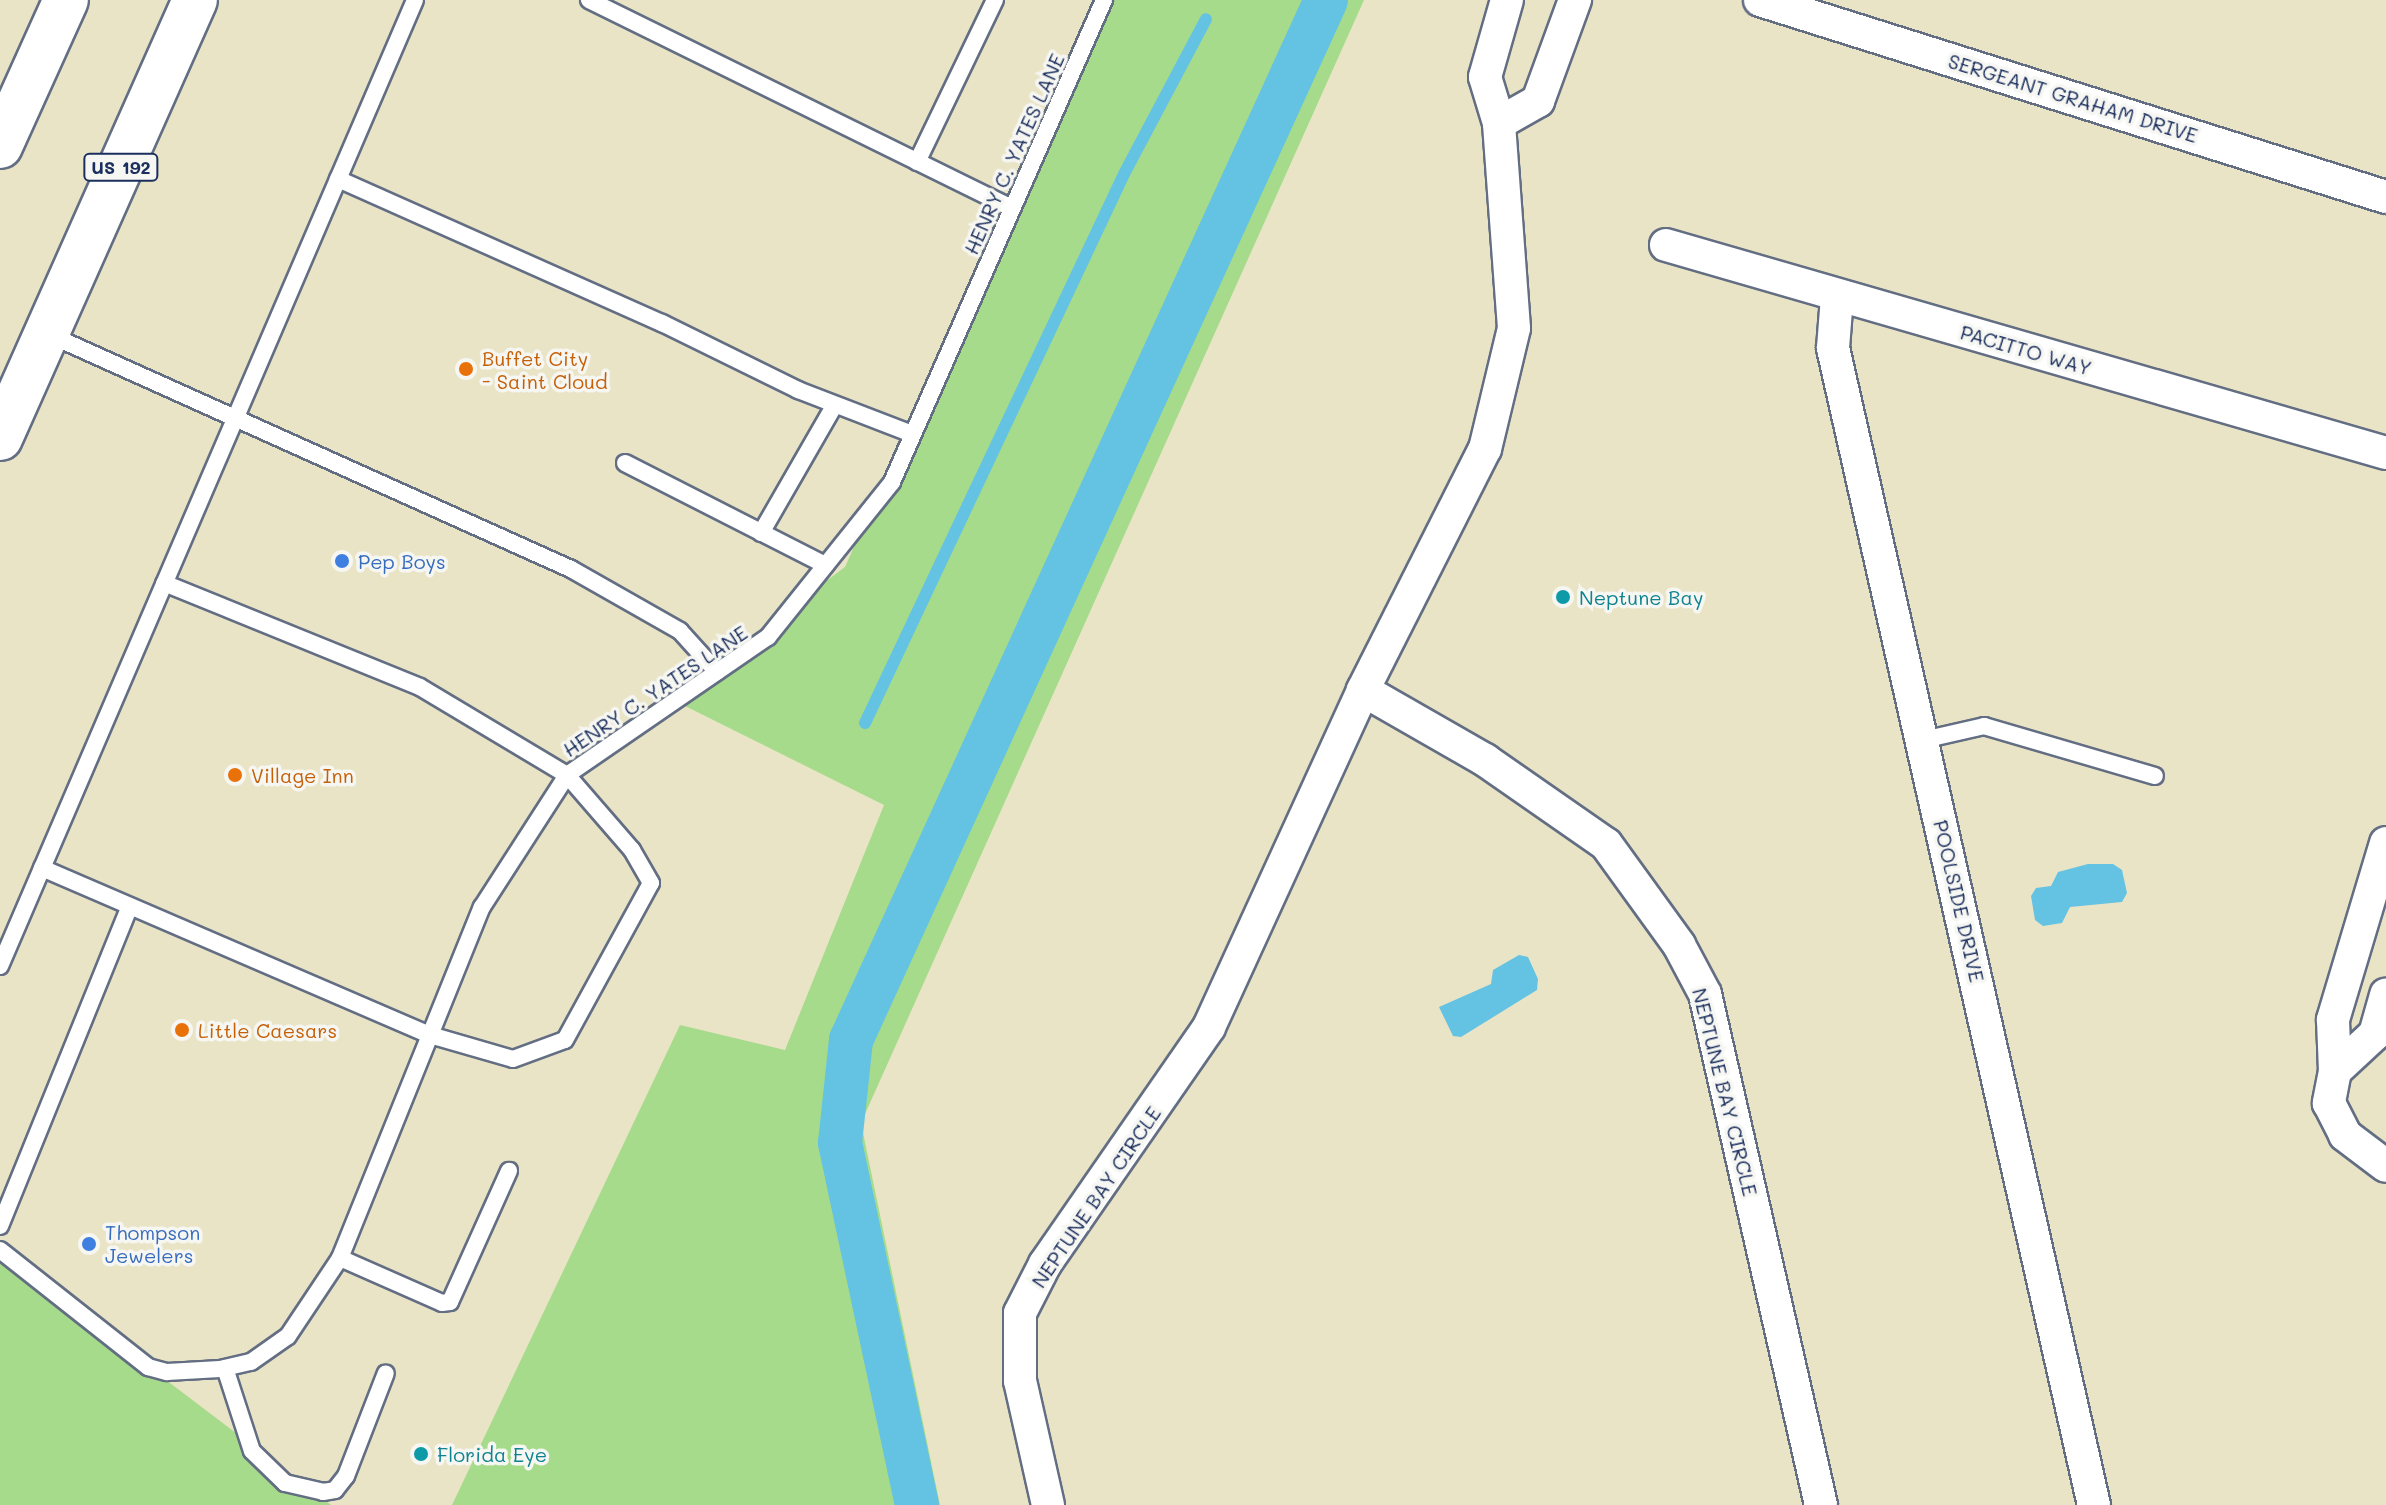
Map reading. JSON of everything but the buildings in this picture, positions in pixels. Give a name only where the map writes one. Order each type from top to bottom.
[{"type":"highway","points":[[0,146],[66,0]]},
{"type":"highway","name":"US 192","points":[[0,438],[195,0]]},
{"type":"street","name":"NEPTUNE BAY CIRCLE","points":[[1048,1505],[1020,1381],[1020,1313],[1045,1264],[1209,1027],[1363,690],[1485,449],[1514,328],[1499,123],[1485,77],[1507,0]]},
{"type":"street","points":[[1499,123],[1538,101],[1575,0]]},
{"type":"street","name":"SERGEANT GRAHAM DRIVE","points":[[1760,0],[2386,197]]},
{"type":"street","name":"PACITTO WAY","points":[[1666,245],[1837,297],[2386,453]]},
{"type":"street","name":"POOLSIDE DRIVE","points":[[1837,297],[1833,348],[2094,1505]]},
{"type":"street","name":"NEPTUNE BAY CIRCLE","points":[[1363,690],[1485,760],[1606,844],[1679,945],[1705,994],[1821,1505]]},
{"type":"street","points":[[2386,843],[2333,1020],[2335,1071],[2329,1103],[2345,1135],[2386,1166]]},
{"type":"street","points":[[2335,1071],[2375,1034],[2386,995]]},
{"type":"lane","points":[[0,966],[415,0]]},
{"type":"lane","points":[[589,0],[1012,208]]},
{"type":"lane","points":[[917,162],[995,0]]},
{"type":"lane","name":"HENRY C. YATES LANE","points":[[0,1250],[148,1367],[199,1373],[225,1368],[273,1351],[340,1258],[482,907],[567,775],[768,637],[892,482],[1104,0]]},
{"type":"lane","points":[[338,179],[834,406],[912,434]]},
{"type":"lane","points":[[46,333],[571,569],[680,631],[717,672]]},
{"type":"lane","points":[[761,533],[834,406]]},
{"type":"lane","points":[[625,463],[825,565]]},
{"type":"lane","points":[[42,868],[430,1035],[513,1059],[565,1040],[651,883],[632,850],[567,775],[420,687],[164,583]]},
{"type":"lane","points":[[1923,740],[1984,726],[2155,776]]},
{"type":"lane","points":[[0,1226],[130,906]]},
{"type":"lane","points":[[340,1258],[442,1303],[450,1302],[509,1171]]},
{"type":"lane","points":[[225,1368],[252,1451],[285,1483],[323,1492],[335,1490],[346,1476],[386,1373]]},
{"type":"green space","points":[[1095,0],[1364,0],[861,1123],[940,1505],[452,1505],[680,1025],[785,1050],[884,805],[669,698],[845,567]]},
{"type":"green space","points":[[0,1254],[331,1505],[0,1505]]},
{"type":"water","points":[[2088,864],[2113,864],[2122,870],[2127,893],[2122,902],[2070,907],[2062,923],[2043,926],[2035,920],[2031,896],[2036,888],[2051,886],[2058,872]]},
{"type":"water","points":[[1519,955],[1528,957],[1538,979],[1537,990],[1461,1037],[1453,1036],[1439,1007],[1491,984],[1493,970]]},
{"type":"waterway","points":[[917,1505],[840,1143],[851,1040],[1326,0]]},
{"type":"waterway","points":[[865,723],[1124,174],[1206,19]]},
{"type":"place","name":"Buffet City - Saint Cloud","points":[[466,369]]},
{"type":"place","name":"Pep Boys","points":[[342,561]]},
{"type":"place","name":"Neptune Bay","points":[[1563,597]]},
{"type":"place","name":"Village Inn","points":[[235,775]]},
{"type":"place","name":"Little Caesars","points":[[182,1030]]},
{"type":"place","name":"Thompson Jewelers","points":[[89,1244]]},
{"type":"place","name":"Florida Eye","points":[[421,1454]]}]
